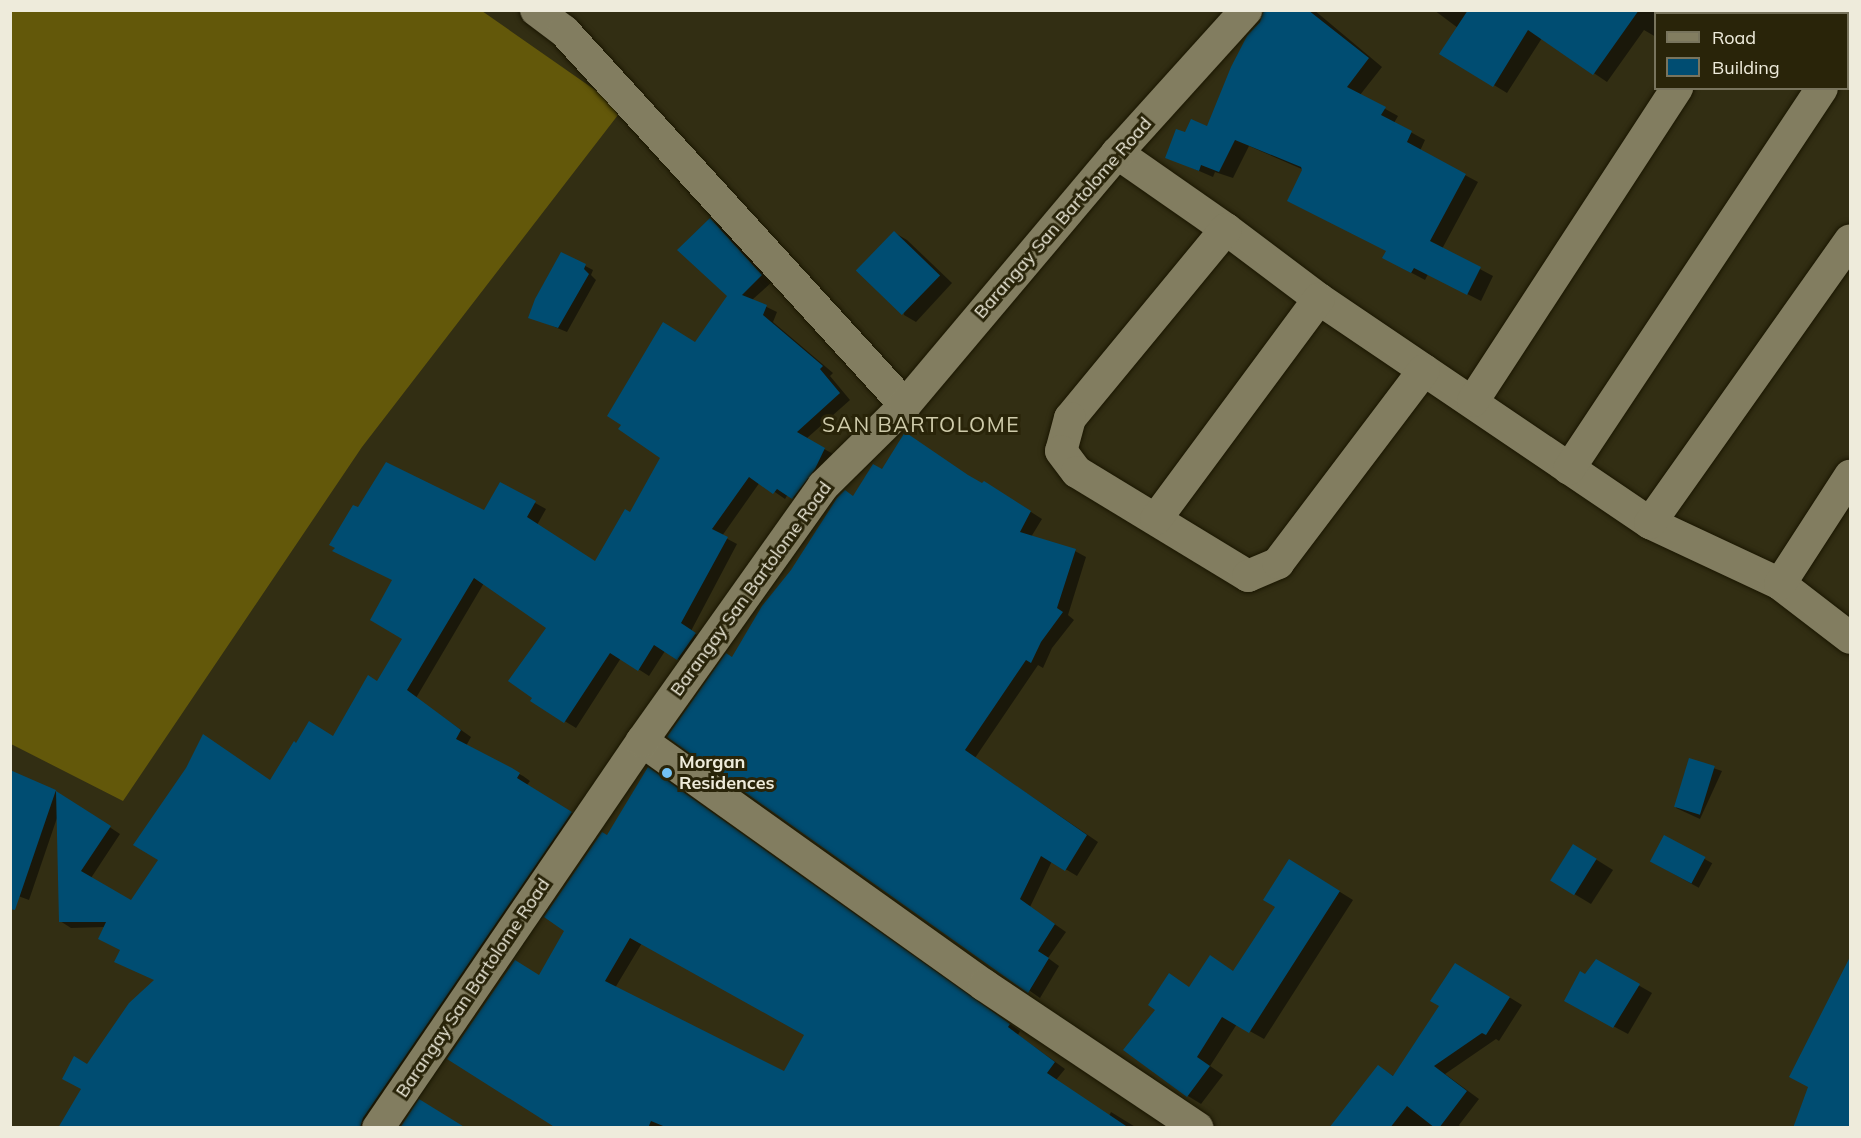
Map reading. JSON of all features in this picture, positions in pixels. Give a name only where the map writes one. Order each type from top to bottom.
[{"type":"street","points":[[536,10],[564,31],[905,405]]},
{"type":"street","name":"Barangay San Bartolome Road","points":[[378,1128],[642,741],[824,486],[905,405],[1117,153],[1246,10]]},
{"type":"street","points":[[1473,401],[1676,90]]},
{"type":"street","points":[[1569,469],[1821,90]]},
{"type":"street","points":[[1117,153],[1226,229],[1319,299],[1473,401],[1650,523],[1780,584],[1851,638]]},
{"type":"street","points":[[1226,229],[1070,418],[1061,451],[1077,472],[1248,576],[1278,563],[1424,370]]},
{"type":"street","points":[[1650,523],[1851,241]]},
{"type":"street","points":[[1156,519],[1319,299]]},
{"type":"street","points":[[1780,584],[1851,476]]},
{"type":"street","points":[[642,741],[984,985],[1198,1128]]},
{"type":"shaded area","points":[[10,11],[482,11],[608,99],[618,115],[362,447],[123,801],[11,744]]},
{"type":"building","points":[[1264,10],[1308,10],[1369,58],[1347,87],[1386,107],[1381,115],[1412,131],[1407,142],[1466,174],[1430,241],[1481,267],[1467,295],[1414,268],[1411,273],[1382,258],[1386,251],[1287,201],[1302,170],[1301,167],[1235,140],[1219,172],[1201,165],[1199,171],[1165,158],[1176,129],[1185,132],[1191,119],[1207,126],[1231,67],[1247,36],[1260,22]]},
{"type":"building","points":[[1468,10],[1639,10],[1593,75],[1528,30],[1493,87],[1439,54]]},
{"type":"building","points":[[710,218],[762,275],[742,295],[767,305],[763,315],[823,366],[820,369],[840,393],[797,432],[825,448],[815,469],[792,499],[777,489],[773,494],[749,477],[712,529],[728,537],[681,623],[696,633],[677,660],[654,645],[638,671],[610,653],[564,723],[530,701],[532,698],[508,681],[546,628],[474,578],[407,690],[461,730],[456,739],[520,773],[517,778],[572,812],[363,1118],[360,1128],[58,1128],[81,1089],[62,1079],[74,1056],[87,1064],[129,1003],[154,980],[114,962],[120,950],[98,939],[106,922],[59,922],[56,791],[111,826],[81,871],[131,900],[158,860],[133,845],[186,768],[203,734],[270,780],[309,721],[333,736],[368,675],[377,681],[402,639],[370,620],[392,580],[332,551],[335,548],[329,545],[353,505],[358,507],[386,462],[484,510],[500,482],[536,501],[527,517],[595,561],[625,509],[630,512],[660,458],[618,429],[621,425],[607,416],[663,322],[695,342],[727,296],[677,250]]},
{"type":"building","points":[[894,231],[940,275],[902,315],[856,271]]},
{"type":"building","points":[[561,252],[586,264],[584,269],[589,274],[558,328],[528,318],[535,299]]},
{"type":"building","points":[[905,432],[968,475],[982,483],[984,481],[1031,511],[1020,532],[1076,549],[1057,608],[1063,612],[1041,642],[1031,663],[1026,660],[965,750],[1087,835],[1065,871],[1041,856],[1020,899],[1055,924],[1038,951],[1049,958],[1028,993],[667,737],[726,653],[732,657],[762,606],[791,570],[837,498],[845,490],[853,496],[873,464],[882,469]]},
{"type":"building","points":[[1689,758],[1715,766],[1700,815],[1674,807]]},
{"type":"building","points":[[648,767],[1010,1024],[1008,1027],[1055,1062],[1047,1073],[1129,1128],[668,1128],[651,1121],[648,1128],[556,1128],[447,1059],[515,960],[539,975],[564,931],[544,917],[602,832],[607,835]],"holes":[[[630,938],[804,1035],[784,1071],[605,981]]]},
{"type":"building","points":[[10,770],[56,790],[15,910],[10,909]]},
{"type":"building","points":[[1664,835],[1705,857],[1691,884],[1650,861]]},
{"type":"building","points":[[1573,844],[1597,859],[1574,895],[1550,880]]},
{"type":"building","points":[[1289,859],[1340,891],[1249,1033],[1222,1017],[1197,1057],[1210,1066],[1187,1097],[1123,1050],[1155,1010],[1148,1005],[1169,973],[1189,987],[1210,955],[1233,971],[1275,907],[1263,900]]},
{"type":"building","points":[[1851,955],[1851,1128],[1793,1128],[1808,1087],[1789,1077]]},
{"type":"building","points":[[1596,959],[1640,984],[1613,1028],[1564,1001],[1580,971],[1585,974]]},
{"type":"building","points":[[1455,963],[1510,997],[1486,1035],[1482,1033],[1434,1066],[1467,1091],[1439,1128],[1435,1128],[1407,1106],[1390,1128],[1329,1128],[1378,1065],[1393,1076],[1439,1006],[1430,1001]]},
{"type":"building","points":[[419,1099],[466,1128],[400,1128]]},
{"type":"place","name":"Morgan Residences","points":[[667,773]]},
{"type":"district","name":"SAN BARTOLOME","points":[[921,424]]}]
